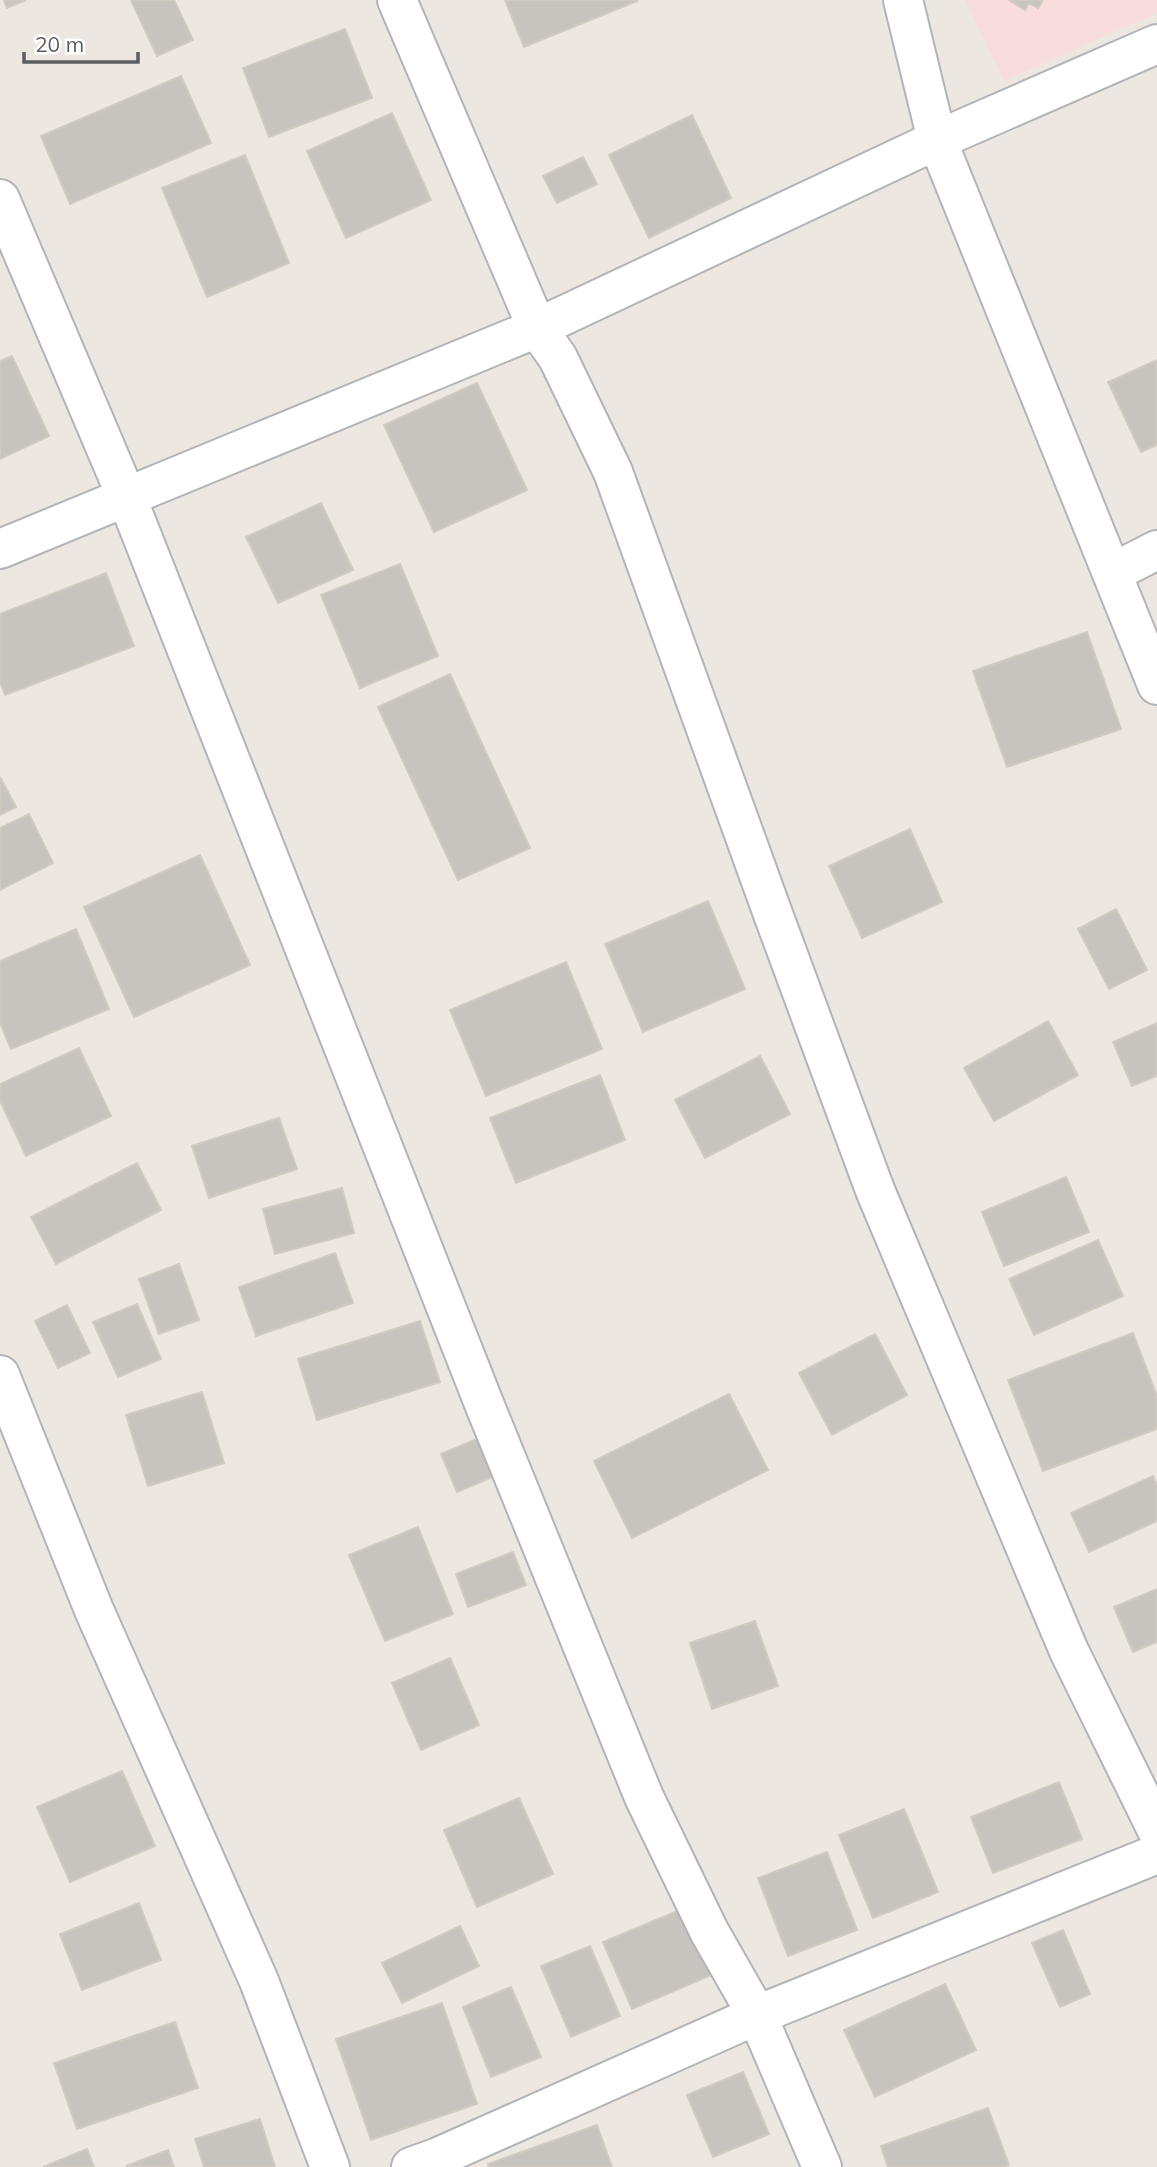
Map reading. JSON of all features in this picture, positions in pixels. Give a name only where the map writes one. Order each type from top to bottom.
[{"type":"street","points":[[397,0],[537,328],[558,358],[613,472],[875,1190],[1069,1651],[1157,1830]]},
{"type":"street","points":[[903,0],[937,141],[1157,685]]},
{"type":"street","points":[[0,549],[537,328],[937,141],[1157,44]]},
{"type":"street","points":[[0,199],[128,498],[485,1406],[644,1797],[709,1931],[757,2015],[822,2167]]},
{"type":"street","points":[[1112,573],[1157,550]]},
{"type":"street","points":[[0,1375],[94,1610],[259,1981],[330,2167]]},
{"type":"street","points":[[428,2164],[757,2015],[1157,1854]]},
{"type":"shaded area","points":[[965,0],[1157,0],[1157,13],[1004,81]]},
{"type":"building","points":[[4,0],[26,0],[7,8]]},
{"type":"building","points":[[131,0],[174,0],[193,40],[157,56]]},
{"type":"building","points":[[505,0],[637,0],[637,1],[524,47]]},
{"type":"building","points":[[1009,0],[1043,0],[1038,8],[1029,3],[1025,10]]},
{"type":"building","points":[[345,29],[372,98],[269,137],[243,68]]},
{"type":"building","points":[[181,76],[211,143],[70,204],[41,136]]},
{"type":"building","points":[[392,113],[431,200],[346,238],[307,151]]},
{"type":"building","points":[[692,115],[731,198],[649,238],[609,155]]},
{"type":"building","points":[[245,155],[289,263],[207,297],[162,188]]},
{"type":"building","points":[[583,157],[597,184],[557,203],[543,176]]},
{"type":"building","points":[[12,356],[49,436],[0,459],[0,361]]},
{"type":"building","points":[[1157,360],[1157,445],[1141,452],[1108,382]]},
{"type":"building","points":[[477,383],[527,490],[434,532],[384,425]]},
{"type":"building","points":[[321,503],[353,570],[278,603],[246,537]]},
{"type":"building","points":[[400,564],[438,656],[360,688],[321,595]]},
{"type":"building","points":[[106,573],[134,646],[5,695],[0,682],[0,614]]},
{"type":"building","points":[[1087,632],[1121,729],[1007,767],[973,671]]},
{"type":"building","points":[[450,674],[530,848],[458,880],[378,707]]},
{"type":"building","points":[[0,777],[16,807],[0,815]]},
{"type":"building","points":[[29,814],[53,863],[0,890],[0,828]]},
{"type":"building","points":[[910,829],[942,902],[862,938],[829,866]]},
{"type":"building","points":[[200,855],[250,965],[134,1017],[84,907]]},
{"type":"building","points":[[708,901],[745,989],[643,1032],[605,944]]},
{"type":"building","points":[[1116,909],[1147,970],[1109,989],[1078,929]]},
{"type":"building","points":[[76,929],[109,1009],[11,1049],[0,1023],[0,961]]},
{"type":"building","points":[[566,962],[602,1049],[486,1096],[450,1010]]},
{"type":"building","points":[[1048,1021],[1078,1075],[994,1121],[964,1068]]},
{"type":"building","points":[[1157,1023],[1157,1076],[1132,1086],[1113,1042]]},
{"type":"building","points":[[79,1048],[111,1116],[26,1156],[0,1101],[0,1084]]},
{"type":"building","points":[[760,1056],[790,1114],[705,1158],[675,1100]]},
{"type":"building","points":[[600,1075],[625,1140],[516,1183],[490,1118]]},
{"type":"building","points":[[279,1118],[297,1169],[209,1198],[192,1146]]},
{"type":"building","points":[[137,1163],[161,1210],[56,1264],[31,1217]]},
{"type":"building","points":[[1066,1177],[1089,1232],[1004,1266],[982,1212]]},
{"type":"building","points":[[342,1188],[354,1233],[275,1254],[263,1209]]},
{"type":"building","points":[[1098,1240],[1123,1296],[1034,1335],[1009,1279]]},
{"type":"building","points":[[335,1253],[353,1303],[256,1336],[239,1287]]},
{"type":"building","points":[[179,1264],[199,1320],[159,1334],[139,1279]]},
{"type":"building","points":[[137,1304],[161,1359],[118,1377],[93,1322]]},
{"type":"building","points":[[67,1305],[90,1353],[58,1368],[35,1321]]},
{"type":"building","points":[[420,1321],[440,1382],[317,1420],[298,1359]]},
{"type":"building","points":[[1133,1333],[1157,1396],[1157,1429],[1043,1471],[1008,1380]]},
{"type":"building","points":[[875,1334],[907,1395],[832,1435],[799,1373]]},
{"type":"building","points":[[202,1392],[224,1463],[148,1486],[126,1415]]},
{"type":"building","points":[[729,1394],[768,1470],[632,1538],[594,1461]]},
{"type":"building","points":[[479,1438],[495,1476],[457,1492],[441,1454]]},
{"type":"building","points":[[1153,1476],[1157,1485],[1157,1521],[1089,1552],[1071,1513]]},
{"type":"building","points":[[418,1527],[453,1614],[385,1641],[349,1555]]},
{"type":"building","points":[[513,1552],[526,1585],[468,1607],[456,1574]]},
{"type":"building","points":[[1157,1589],[1157,1642],[1133,1652],[1114,1607]]},
{"type":"building","points":[[755,1621],[778,1686],[712,1709],[690,1643]]},
{"type":"building","points":[[450,1658],[479,1725],[421,1750],[392,1683]]},
{"type":"building","points":[[122,1771],[155,1846],[70,1882],[37,1807]]},
{"type":"building","points":[[1059,1782],[1082,1839],[993,1873],[971,1817]]},
{"type":"building","points":[[519,1798],[553,1874],[477,1907],[444,1830]]},
{"type":"building","points":[[904,1809],[938,1892],[873,1918],[839,1835]]},
{"type":"building","points":[[827,1852],[857,1930],[788,1956],[758,1878]]},
{"type":"building","points":[[139,1903],[161,1960],[82,1990],[60,1934]]},
{"type":"building","points":[[687,1907],[716,1973],[632,2009],[603,1942]]},
{"type":"building","points":[[460,1926],[479,1966],[402,2003],[382,1963]]},
{"type":"building","points":[[1063,1930],[1090,1994],[1060,2007],[1032,1943]]},
{"type":"building","points":[[590,1946],[620,2016],[571,2037],[541,1966]]},
{"type":"building","points":[[945,1984],[976,2050],[875,2097],[844,2030]]},
{"type":"building","points":[[511,1987],[541,2057],[491,2077],[463,2007]]},
{"type":"building","points":[[442,2003],[477,2104],[371,2140],[336,2039]]},
{"type":"building","points":[[175,2022],[198,2088],[77,2129],[54,2063]]},
{"type":"building","points":[[743,2072],[769,2134],[713,2157],[687,2095]]},
{"type":"building","points":[[988,2108],[1009,2165],[888,2167],[881,2146]]},
{"type":"building","points":[[260,2119],[275,2167],[204,2167],[195,2139]]},
{"type":"building","points":[[597,2125],[612,2167],[489,2167],[488,2164]]},
{"type":"building","points":[[87,2149],[94,2167],[43,2167]]},
{"type":"building","points":[[168,2150],[174,2167],[126,2166]]}]
